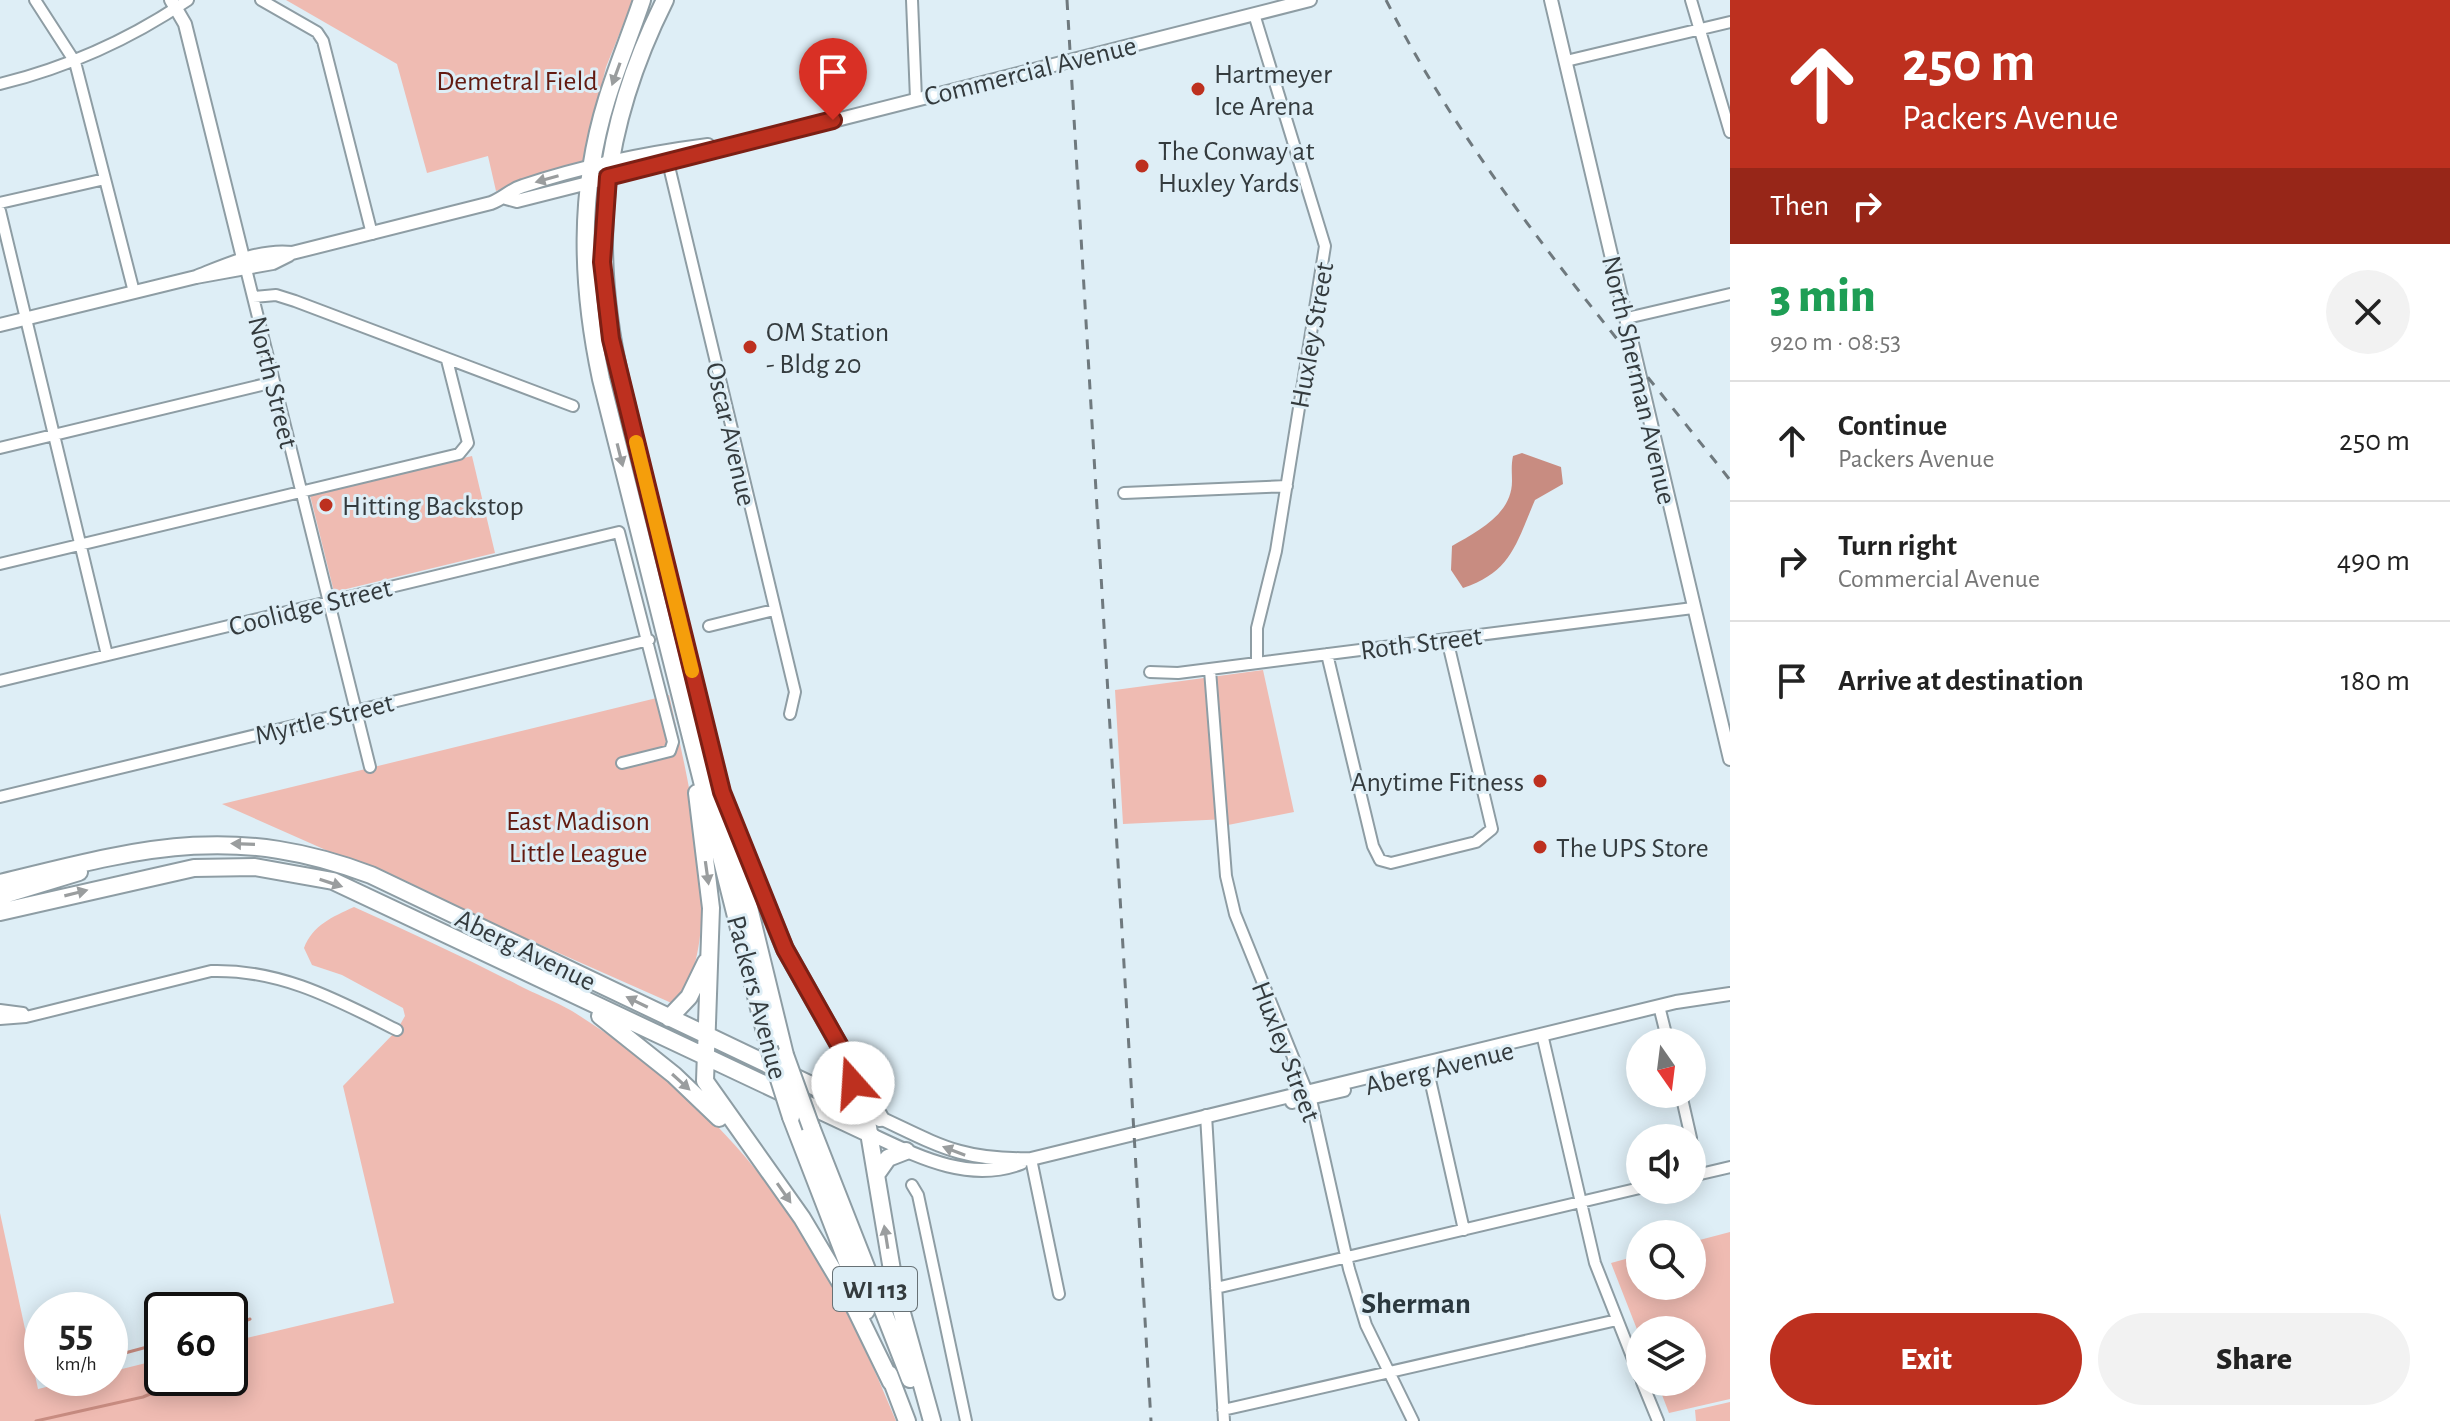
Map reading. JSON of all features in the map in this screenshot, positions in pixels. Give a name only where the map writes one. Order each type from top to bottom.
[{"type":"main road","name":"Packers Avenue","points":[[642,0],[607,99],[591,174],[584,249],[592,337],[769,1048],[791,1117],[907,1421]]},
{"type":"main road","name":"Packers Avenue","points":[[665,0],[623,107],[610,170],[602,262],[611,339],[785,1055],[929,1421]]},
{"type":"main road","points":[[691,740],[710,898],[704,1074],[707,1088],[835,1271],[891,1382]]},
{"type":"main road","points":[[722,792],[785,949],[880,1118]]},
{"type":"main road","name":"Aberg Avenue","points":[[0,883],[121,855],[198,844],[240,844],[303,852],[335,861],[543,955],[848,1103]]},
{"type":"main road","points":[[0,896],[61,879],[121,855]]},
{"type":"main road","name":"Aberg Avenue","points":[[0,912],[183,869],[227,866],[273,869],[333,881],[870,1134]]},
{"type":"main road","points":[[669,1018],[696,986],[710,945]]},
{"type":"main road","points":[[577,998],[674,1075],[766,1170]]},
{"type":"main road","points":[[848,1103],[853,1083],[851,1066]]},
{"type":"main road","points":[[745,1075],[758,1075],[825,1106],[848,1103]]},
{"type":"main road","points":[[848,1103],[866,1122],[870,1134],[895,1288],[929,1421]]},
{"type":"main road","points":[[876,1175],[887,1159],[906,1151]]},
{"type":"street","points":[[35,0],[75,62],[134,292]]},
{"type":"street","points":[[0,84],[75,62],[133,35],[174,4],[188,0]]},
{"type":"street","points":[[261,0],[322,37],[372,234]]},
{"type":"street","points":[[912,0],[916,99]]},
{"type":"street","name":"Commercial Avenue","points":[[0,325],[372,234],[506,198],[519,187],[750,141],[1310,0]]},
{"type":"street","name":"North Sherman Avenue","points":[[1551,0],[1730,759]]},
{"type":"street","points":[[1691,0],[1730,132]]},
{"type":"street","name":"North Street","points":[[174,4],[185,24],[370,767]]},
{"type":"street","name":"Huxley Street","points":[[1254,14],[1325,246],[1276,551],[1257,628],[1257,663]]},
{"type":"street","points":[[1566,61],[1730,22]]},
{"type":"street","name":"Oscar Avenue","points":[[667,157],[795,692],[790,714]]},
{"type":"street","points":[[0,203],[105,179]]},
{"type":"street","points":[[0,211],[107,655]]},
{"type":"street","points":[[1627,318],[1730,294]]},
{"type":"street","points":[[253,297],[267,295],[286,298],[573,406]]},
{"type":"street","points":[[0,564],[456,455],[468,443],[447,360]]},
{"type":"street","points":[[0,448],[274,382]]},
{"type":"street","points":[[1124,493],[1287,486]]},
{"type":"street","name":"Coolidge Street","points":[[0,681],[619,532],[649,640]]},
{"type":"street","name":"Roth Street","points":[[1150,672],[1210,670],[1693,608]]},
{"type":"street","points":[[709,626],[774,610]]},
{"type":"street","points":[[1327,654],[1373,846],[1384,862],[1476,842],[1492,829],[1447,639]]},
{"type":"street","points":[[622,763],[672,749],[649,640]]},
{"type":"street","name":"Myrtle Street","points":[[0,797],[649,640]]},
{"type":"street","name":"Huxley Street","points":[[1210,670],[1226,876],[1244,943],[1309,1094],[1346,1258],[1366,1325],[1386,1373],[1413,1421]]},
{"type":"street","points":[[0,1019],[26,1017],[211,971],[233,970],[277,976],[325,994],[397,1030]]},
{"type":"street","name":"Aberg Avenue","points":[[870,1134],[906,1151],[972,1170],[1010,1168],[1031,1159],[1730,994]]},
{"type":"street","points":[[0,1010],[45,1011]]},
{"type":"street","points":[[1660,1010],[1664,1028]]},
{"type":"street","points":[[1543,1038],[1595,1263],[1626,1342]]},
{"type":"street","points":[[1426,1066],[1464,1230]]},
{"type":"street","name":"Aberg Avenue","points":[[848,1103],[955,1153],[984,1159],[1031,1159]]},
{"type":"street","points":[[1206,1118],[1224,1416],[1386,1373],[1617,1320]]},
{"type":"street","points":[[1031,1159],[1059,1294]]},
{"type":"street","points":[[1706,1173],[1730,1167]]},
{"type":"street","points":[[912,1185],[918,1195],[966,1421]]},
{"type":"street","points":[[1216,1288],[1626,1191]]},
{"type":"street","points":[[1648,1396],[1658,1421]]},
{"type":"green space","name":"Demetral Field","points":[[286,0],[633,0],[606,67],[583,161],[496,191],[488,156],[427,173],[397,64]]},
{"type":"green space","points":[[472,456],[495,553],[334,592],[310,495]]},
{"type":"green space","points":[[1263,670],[1294,812],[1228,825],[1227,819],[1123,824],[1115,690]]},
{"type":"green space","name":"East Madison Little League","points":[[669,695],[696,827],[702,897],[696,959],[676,1005],[222,804]]},
{"type":"green space","points":[[354,907],[572,1011],[632,1052],[684,1094],[730,1139],[806,1239],[868,1355],[896,1421],[0,1421],[0,1213],[24,1324],[24,1396],[128,1396],[128,1368],[144,1364],[144,1396],[248,1396],[248,1338],[394,1303],[343,1086],[397,1030],[405,1016],[403,1008],[342,975],[312,965],[304,948],[313,933],[331,918]]},
{"type":"green space","points":[[1730,1232],[1730,1399],[1669,1413],[1662,1396],[1706,1396],[1706,1316],[1632,1316],[1611,1263],[1626,1259],[1626,1300],[1706,1300],[1706,1238]]},
{"type":"green space","points":[[1730,1402],[1730,1421],[1696,1421],[1695,1410]]},
{"type":"shaded area","points":[[1522,453],[1561,467],[1563,484],[1535,500],[1517,543],[1502,565],[1492,574],[1463,588],[1451,570],[1452,546],[1491,521],[1506,504],[1512,481],[1513,456]]},
{"type":"waterway","points":[[128,1352],[144,1348]]},
{"type":"waterway","points":[[36,1421],[145,1396]]},
{"type":"railway","points":[[1067,0],[1151,1421]]},
{"type":"railway","points":[[1386,0],[1421,65],[1502,189],[1591,307],[1730,480]]},
{"type":"slow traffic","points":[[636,442],[692,671]]},
{"type":"place","name":"Hartmeyer Ice Arena","points":[[1198,89]]},
{"type":"place","name":"The Conway at Huxley Yards","points":[[1142,166]]},
{"type":"place","name":"OM Station - Bldg 20","points":[[750,347]]},
{"type":"place","name":"Hitting Backstop","points":[[326,505]]},
{"type":"place","name":"Anytime Fitness","points":[[1540,781]]},
{"type":"place","name":"The UPS Store","points":[[1540,847]]},
{"type":"district","name":"Sherman","points":[[1416,1303]]},
{"type":"route","points":[[833,120],[608,177],[602,262],[611,339],[722,792],[748,864],[785,949],[851,1066],[853,1083]]}]
